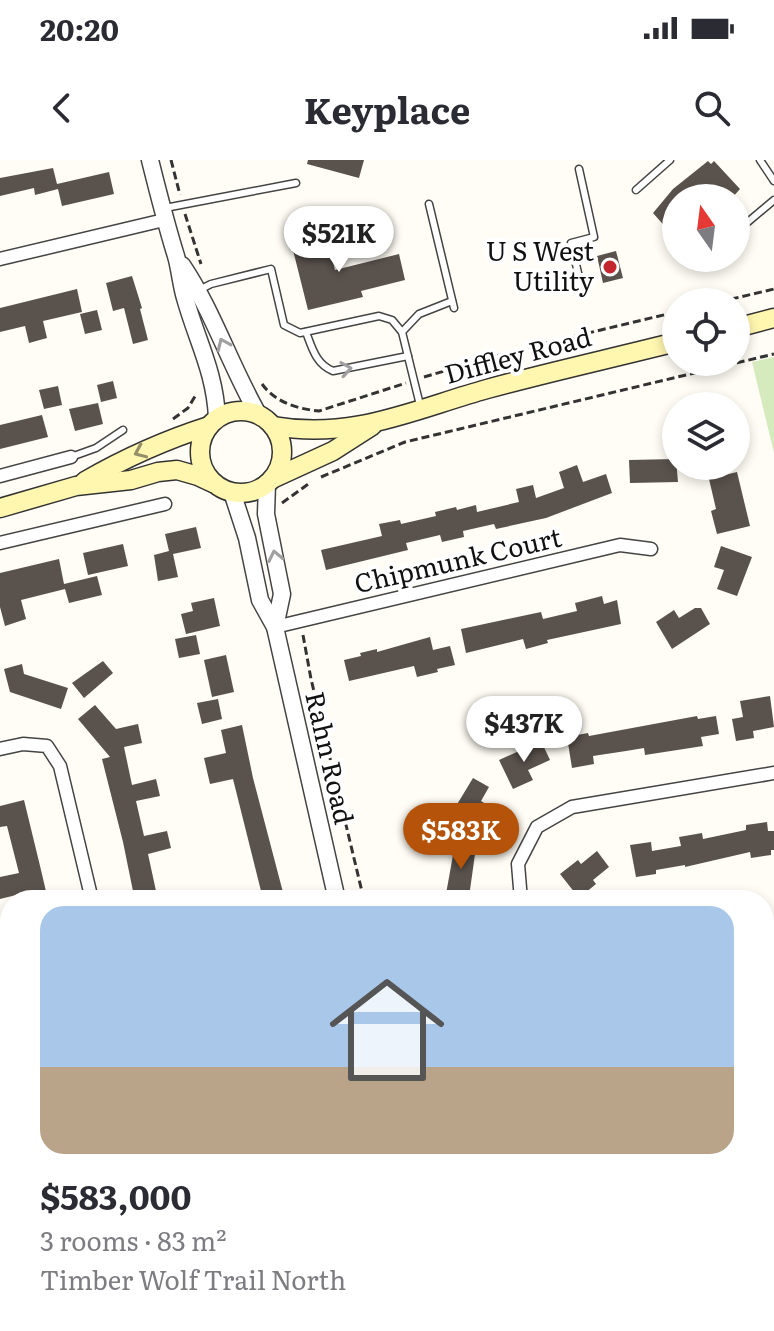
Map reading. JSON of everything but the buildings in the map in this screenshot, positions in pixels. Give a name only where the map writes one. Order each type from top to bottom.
[{"type":"main road","points":[[750,324],[774,318]]},
{"type":"main road","name":"Diffley Road","points":[[273,426],[313,432],[375,424],[500,386],[662,346]]},
{"type":"main road","points":[[0,508],[76,486],[131,480],[177,470],[244,493],[269,481],[279,467],[282,453],[280,439],[273,426],[258,414],[244,410],[230,412],[125,458],[76,486]]},
{"type":"main road","points":[[213,422],[202,437],[199,450],[201,463],[206,475],[224,488]]},
{"type":"main road","name":"Diffley Road","points":[[269,481],[333,451],[375,424]]},
{"type":"street","points":[[150,160],[185,298],[215,386],[213,422]]},
{"type":"street","points":[[0,259],[163,214]]},
{"type":"street","points":[[176,257],[205,287],[239,379],[258,414]]},
{"type":"street","points":[[0,476],[71,457]]},
{"type":"street","name":"Rahn Road","points":[[269,481],[266,514],[282,594],[275,627]]},
{"type":"street","name":"Rahn Road","points":[[224,488],[247,538],[260,600],[275,627],[335,890]]},
{"type":"street","points":[[0,543],[165,504]]},
{"type":"street","name":"Chipmunk Court","points":[[275,627],[620,545],[651,549]]},
{"type":"street","points":[[0,749],[23,744],[47,746],[60,766],[90,890]]},
{"type":"street","points":[[520,890],[518,864],[537,827],[572,807],[774,773]]},
{"type":"lane","points":[[636,190],[670,160]]},
{"type":"lane","points":[[760,160],[774,181]]},
{"type":"lane","points":[[579,169],[594,237],[571,243],[579,277]]},
{"type":"lane","points":[[163,214],[182,204],[296,183]]},
{"type":"lane","points":[[750,220],[774,200]]},
{"type":"lane","points":[[402,332],[419,314],[453,305],[429,204]]},
{"type":"lane","points":[[205,287],[271,269],[284,325],[300,333],[379,316],[392,320],[402,332],[421,409]]},
{"type":"lane","points":[[306,332],[315,356],[322,366],[333,371],[408,356]]},
{"type":"lane","points":[[71,457],[96,448],[123,430]]},
{"type":"path","points":[[171,160],[205,287]]},
{"type":"path","points":[[750,295],[774,289]]},
{"type":"path","points":[[239,379],[253,372],[267,391],[279,400],[304,410],[319,411],[513,351],[662,315]]},
{"type":"path","points":[[280,505],[288,496],[315,480],[405,442],[774,354]]},
{"type":"path","points":[[166,423],[188,408],[200,386],[215,386]]},
{"type":"path","points":[[300,621],[362,890]]},
{"type":"green space","points":[[774,357],[774,453],[752,362]]},
{"type":"place","name":"U S West Utility","points":[[610,267]]}]
